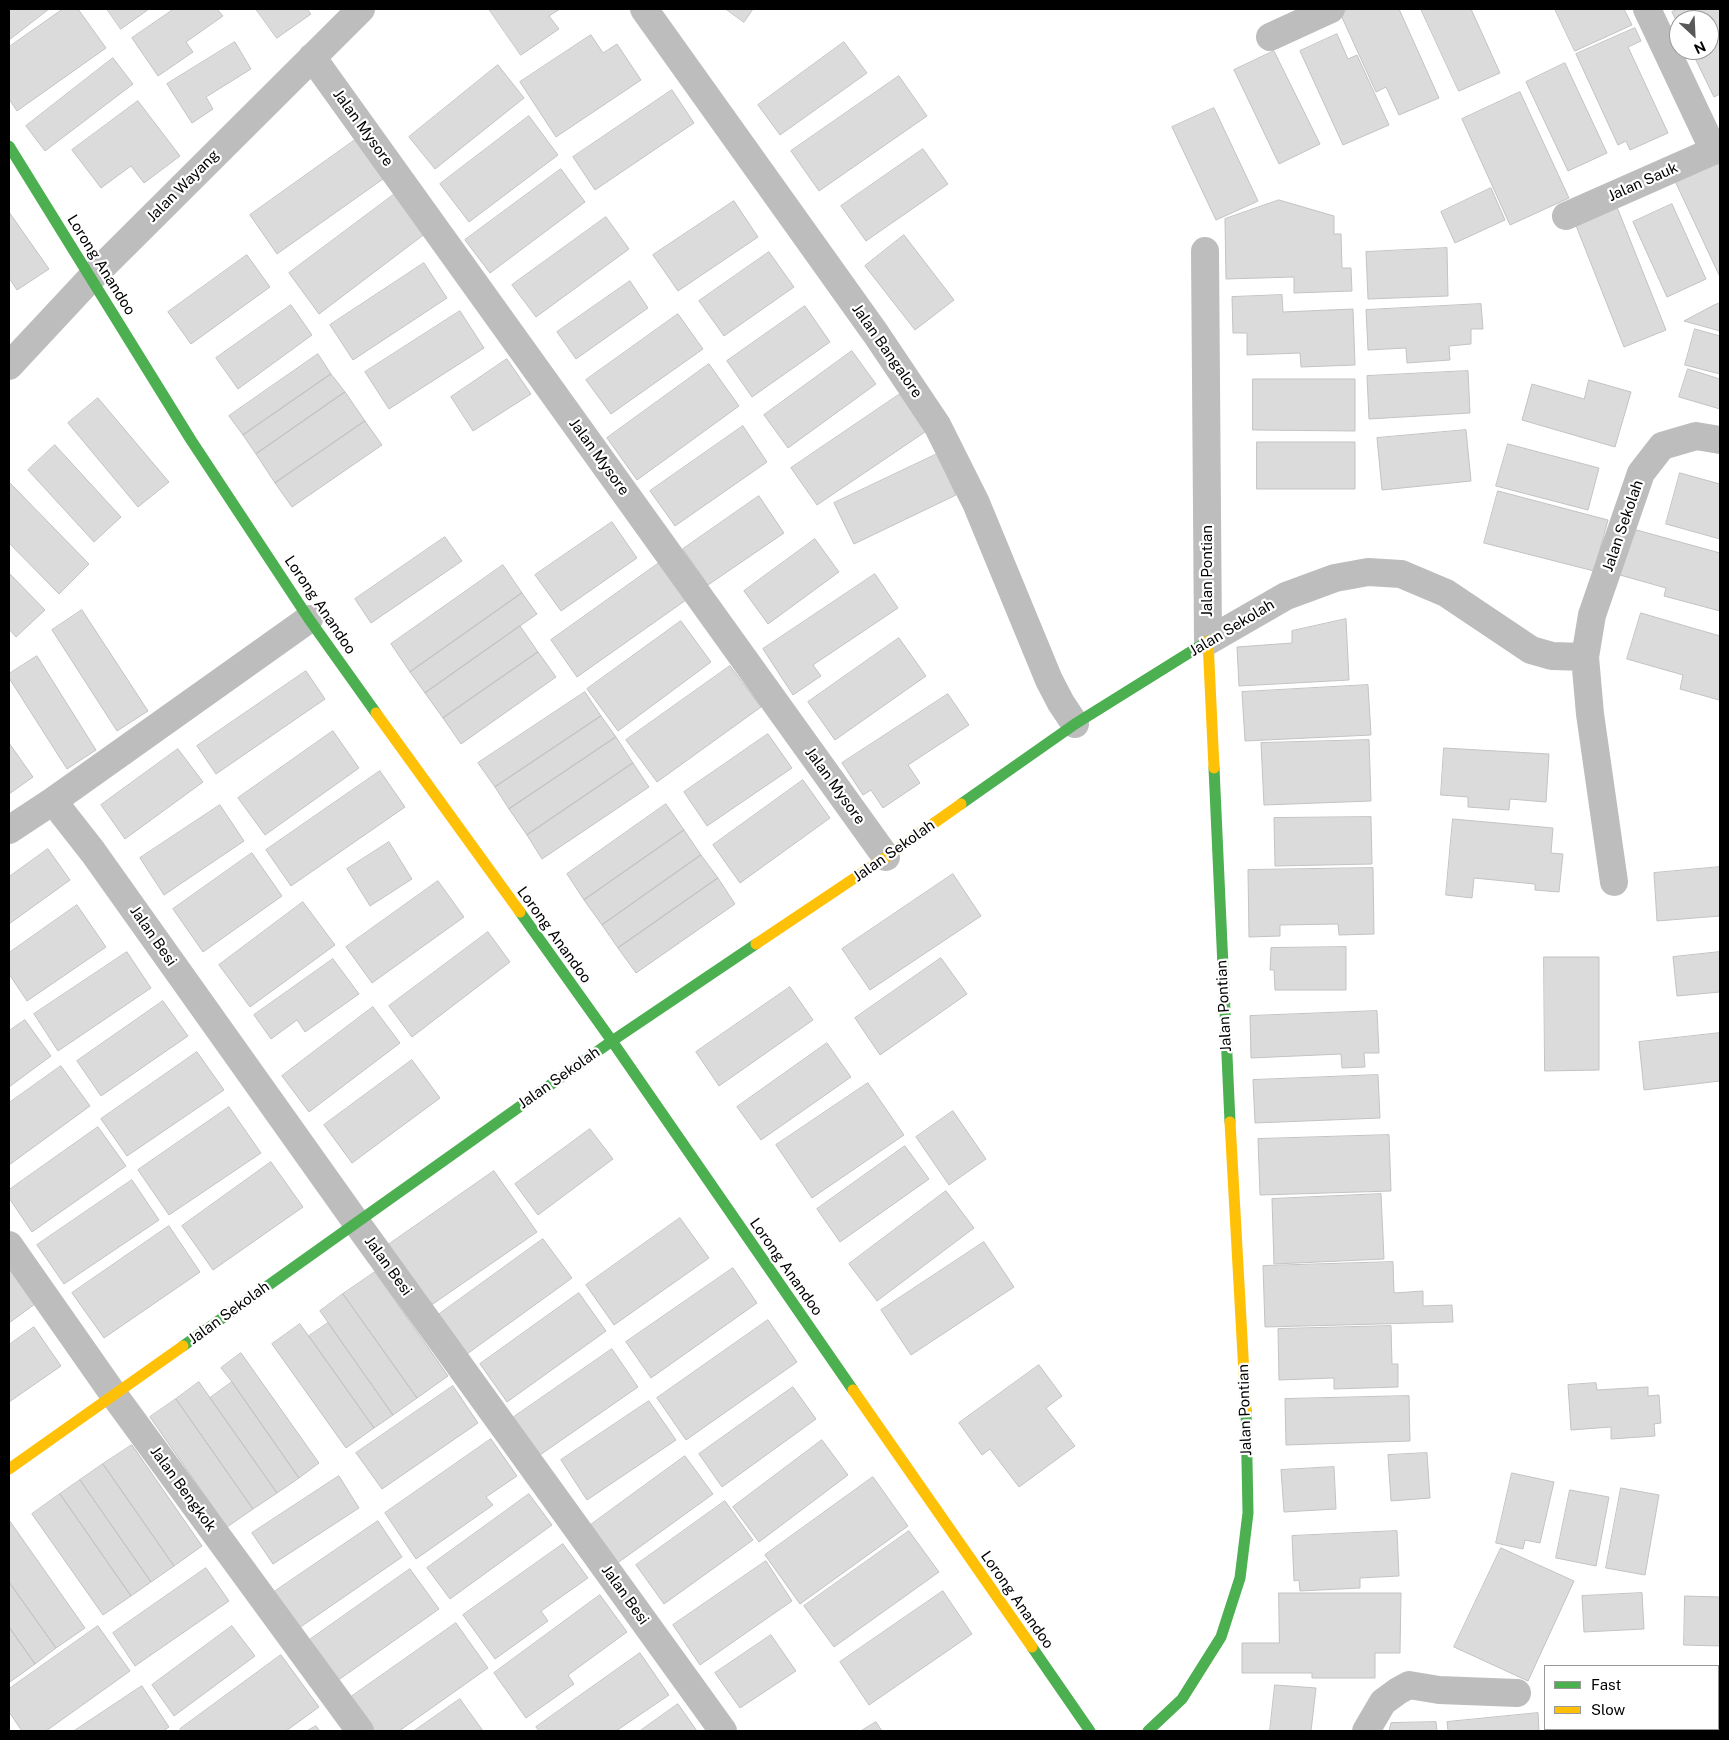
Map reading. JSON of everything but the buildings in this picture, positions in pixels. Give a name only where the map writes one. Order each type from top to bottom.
[{"type":"street","name":"Jalan Wayang","points":[[9,366],[91,278],[361,9]]},
{"type":"street","name":"Jalan Bangalore","points":[[644,9],[876,334],[937,424],[976,502],[1049,680],[1075,724]]},
{"type":"street","points":[[1270,37],[1331,9]]},
{"type":"street","points":[[1647,9],[1717,150]]},
{"type":"street","name":"Jalan Mysore","points":[[312,57],[886,857]]},
{"type":"street","name":"Jalan Sauk","points":[[1566,216],[1717,150]]},
{"type":"street","name":"Lorong Anandoo","points":[[14,164],[91,278],[191,440],[309,619],[612,1041],[1090,1731]]},
{"type":"street","name":"Jalan Pontian","points":[[1148,1731],[1182,1699],[1221,1637],[1240,1578],[1248,1513],[1245,1381],[1225,1030],[1208,641],[1205,250]]},
{"type":"street","name":"Jalan Sekolah","points":[[9,1469],[612,1041],[886,857],[1075,724],[1208,641],[1286,596],[1334,578],[1368,572],[1400,574],[1446,593],[1531,650],[1552,656],[1585,657],[1592,615],[1641,472],[1662,446],[1696,436],[1720,440]]},
{"type":"street","points":[[9,830],[53,801],[309,619]]},
{"type":"street","points":[[1585,657],[1590,714],[1614,882]]},
{"type":"street","name":"Jalan Besi","points":[[53,801],[93,852],[356,1222],[723,1731]]},
{"type":"street","name":"Jalan Bengkok","points":[[9,1245],[114,1395],[360,1731]]},
{"type":"street","points":[[1366,1731],[1383,1702],[1409,1685],[1439,1690],[1517,1693]]},
{"type":"traffic: fast","points":[[9,146],[191,440],[309,619],[376,713]]},
{"type":"traffic: fast","points":[[961,804],[1075,724],[1208,641]]},
{"type":"traffic: fast","points":[[1214,768],[1230,1122]]},
{"type":"traffic: fast","points":[[520,912],[612,1041],[853,1390]]},
{"type":"traffic: fast","points":[[183,1346],[612,1041],[756,944]]},
{"type":"traffic: fast","points":[[1148,1731],[1182,1699],[1221,1637],[1240,1578],[1248,1513],[1246,1410]]},
{"type":"traffic: fast","points":[[1032,1647],[1090,1731]]},
{"type":"traffic: slow","points":[[1208,641],[1214,768]]},
{"type":"traffic: slow","points":[[376,713],[520,912]]},
{"type":"traffic: slow","points":[[756,944],[961,804]]},
{"type":"traffic: slow","points":[[1230,1122],[1246,1410]]},
{"type":"traffic: slow","points":[[9,1469],[183,1346]]},
{"type":"traffic: slow","points":[[853,1390],[1032,1647]]}]
